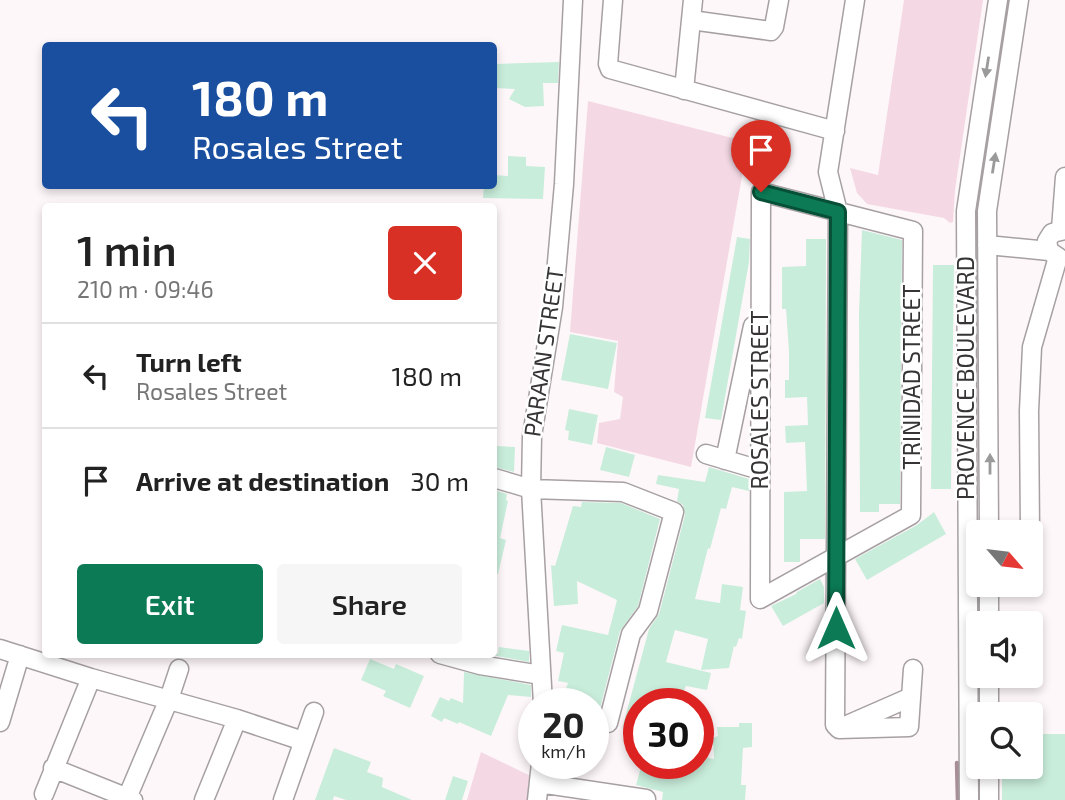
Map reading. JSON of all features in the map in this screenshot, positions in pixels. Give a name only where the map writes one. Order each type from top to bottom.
[{"type":"street","name":"PARAAN STREET","points":[[542,688],[531,489],[532,436],[553,307],[564,184],[573,0]]},
{"type":"street","points":[[613,0],[608,64],[610,69],[835,131]]},
{"type":"street","points":[[684,90],[693,0]]},
{"type":"street","points":[[691,20],[771,31],[779,0]]},
{"type":"street","points":[[855,0],[828,172],[838,212],[835,725],[839,729],[909,727],[913,669]]},
{"type":"street","name":"PROVENCE BOULEVARD","points":[[969,800],[965,211],[998,0]]},
{"type":"street","name":"PROVENCE BOULEVARD","points":[[989,520],[987,211],[1018,0]]},
{"type":"street","points":[[1057,255],[1047,246],[1048,236],[1063,230],[1065,177]]},
{"type":"street","name":"ROSALES STREET","points":[[836,555],[754,600],[760,470],[761,288],[755,191],[838,212]]},
{"type":"street","points":[[965,211],[987,211]]},
{"type":"street","name":"TRINIDAD STREET","points":[[836,555],[911,515],[921,233],[838,212]]},
{"type":"street","points":[[987,245],[1057,255]]},
{"type":"street","points":[[1030,520],[1029,411],[1032,347],[1057,255]]},
{"type":"street","points":[[725,460],[761,288]]},
{"type":"street","points":[[706,454],[760,470]]},
{"type":"street","points":[[497,479],[531,489],[623,492],[674,512],[648,611],[631,634],[609,719]]},
{"type":"street","points":[[0,649],[303,741]]},
{"type":"street","points":[[0,722],[20,655]]},
{"type":"street","points":[[455,658],[541,675]]},
{"type":"street","points":[[53,768],[130,799],[179,669]]},
{"type":"street","points":[[44,794],[91,678]]},
{"type":"street","points":[[839,729],[911,697]]},
{"type":"street","points":[[283,800],[314,712]]},
{"type":"street","points":[[204,800],[237,719]]},
{"type":"street","points":[[989,779],[989,800]]},
{"type":"street","points":[[538,792],[646,799]]},
{"type":"shaded area","points":[[904,0],[983,0],[955,190],[953,222],[950,223],[944,218],[867,204],[857,193],[850,168],[878,175]]},
{"type":"shaded area","points":[[588,101],[748,142],[691,467],[597,443],[599,423],[620,419],[623,397],[614,392],[618,341],[570,332]]},
{"type":"shaded area","points":[[481,752],[518,770],[518,779],[541,781],[536,800],[467,800]]},
{"type":"building","points":[[559,62],[558,83],[543,83],[544,106],[525,107],[509,99],[515,89],[497,88],[497,64]]},
{"type":"building","points":[[508,156],[526,157],[526,166],[545,167],[543,199],[483,198],[484,189],[497,189],[497,175],[508,176]]},
{"type":"building","points":[[862,230],[902,240],[900,504],[879,504],[879,512],[860,512],[859,314]]},
{"type":"building","points":[[737,237],[750,239],[749,262],[721,420],[705,418]]},
{"type":"building","points":[[806,239],[826,239],[825,539],[800,539],[800,562],[784,562],[784,492],[807,491],[805,442],[786,443],[785,426],[808,425],[807,397],[785,398],[785,380],[789,380],[789,352],[786,309],[782,309],[782,267],[806,266]]},
{"type":"building","points":[[933,265],[954,265],[951,489],[931,489]]},
{"type":"building","points":[[570,334],[617,343],[608,389],[561,380]]},
{"type":"building","points":[[569,409],[598,415],[592,445],[568,440],[569,431],[565,430]]},
{"type":"building","points":[[497,446],[515,447],[514,472],[497,468]]},
{"type":"building","points":[[606,447],[635,455],[629,477],[600,470]]},
{"type":"building","points":[[709,467],[749,479],[749,491],[732,487],[726,509],[721,508],[695,599],[720,603],[722,584],[743,587],[740,610],[746,611],[742,639],[739,638],[736,647],[734,646],[729,668],[701,670],[708,639],[675,630],[666,662],[711,673],[707,688],[633,688],[649,629],[659,614],[685,515],[683,505],[677,501],[679,489],[656,484],[658,475],[705,482]]},
{"type":"building","points":[[497,491],[507,494],[508,501],[500,538],[506,540],[498,574]]},
{"type":"building","points":[[582,502],[621,503],[660,519],[638,606],[620,631],[605,688],[566,688],[568,683],[558,681],[564,653],[556,651],[562,625],[608,635],[617,600],[577,581],[578,604],[554,606],[551,565],[555,566],[573,506],[581,507]]},
{"type":"building","points":[[934,512],[946,534],[867,580],[855,559],[917,525]]},
{"type":"building","points":[[820,579],[824,587],[824,603],[783,626],[771,606]]},
{"type":"building","points":[[499,647],[529,651],[529,662],[497,656]]},
{"type":"building","points":[[370,659],[394,669],[396,664],[424,676],[410,708],[383,696],[386,691],[361,680]]},
{"type":"building","points":[[464,672],[531,685],[531,688],[518,688],[518,696],[508,695],[491,736],[459,722],[458,724],[444,718],[442,722],[431,716],[440,697],[463,703]]},
{"type":"building","points":[[739,723],[752,723],[752,747],[743,748],[741,785],[746,785],[745,800],[662,800],[663,792],[636,785],[638,779],[714,779],[714,738],[718,736],[717,727],[739,727]]},
{"type":"building","points":[[1043,734],[1065,734],[1065,800],[1002,800],[1002,779],[1043,779]]},
{"type":"building","points":[[334,748],[371,762],[367,772],[383,778],[382,787],[412,800],[346,800],[334,796],[333,800],[315,800]]},
{"type":"building","points":[[453,776],[468,781],[462,800],[445,800]]},
{"type":"waterway","points":[[957,763],[958,800]]},
{"type":"route","points":[[761,192],[838,212],[836,628]]}]
